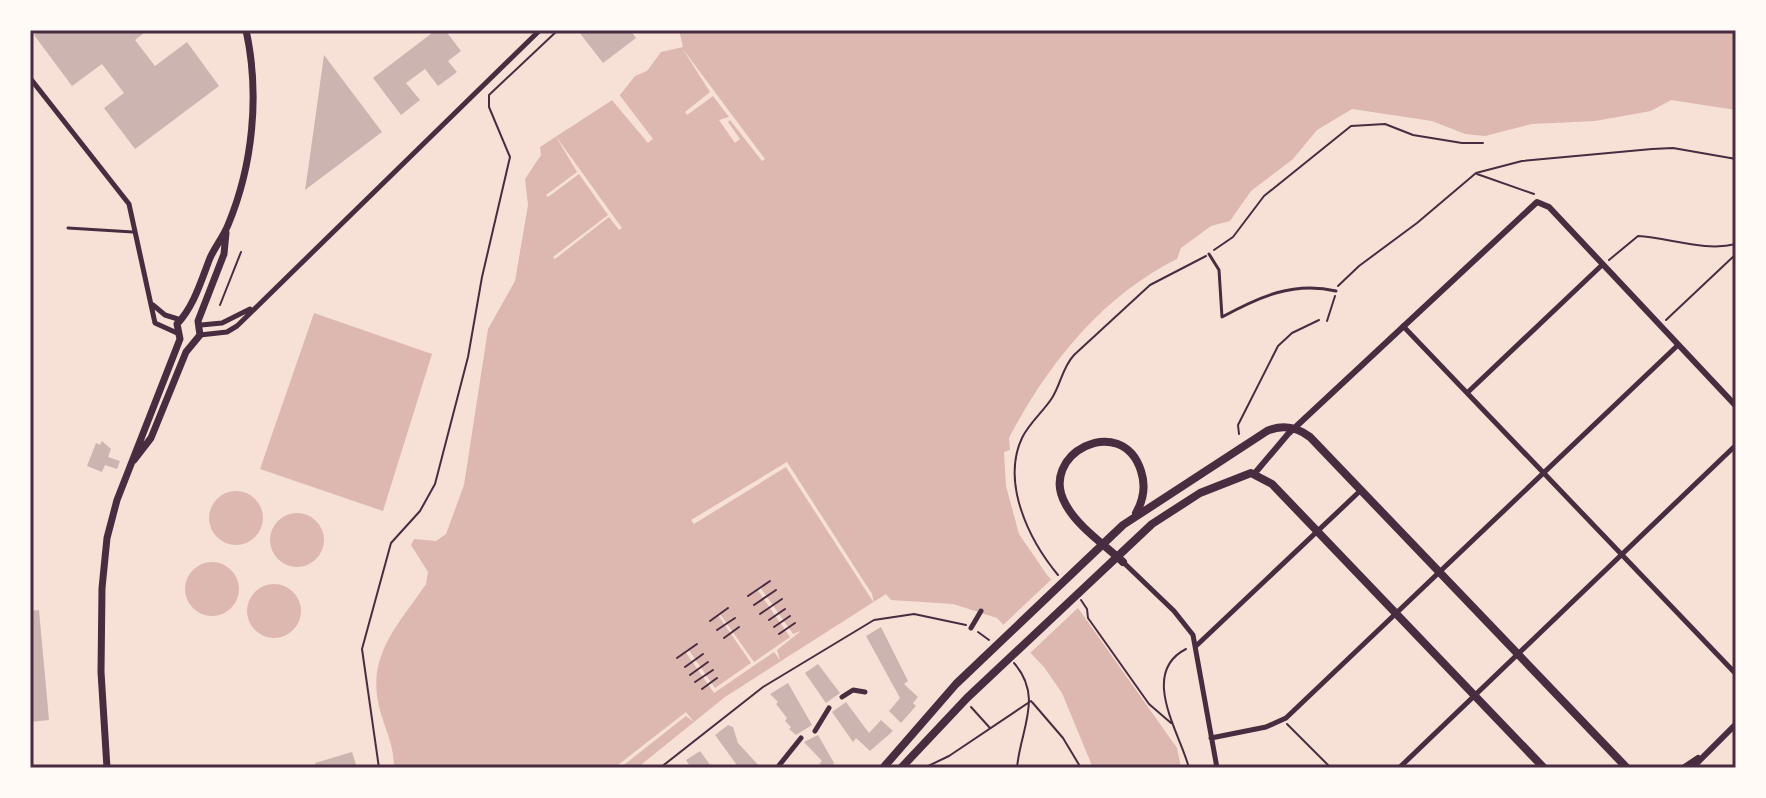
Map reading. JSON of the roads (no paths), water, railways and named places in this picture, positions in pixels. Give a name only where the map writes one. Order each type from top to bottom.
[{"type":"main road","points":[[107,768],[102,723],[103,563],[109,528],[183,319],[227,226],[245,167],[253,117],[251,57],[246,30]]},
{"type":"main road","points":[[130,464],[155,430],[191,342],[200,335],[199,323],[224,254],[227,226]]},
{"type":"main road","points":[[883,768],[965,675],[1123,525],[1277,427],[1295,428],[1310,437],[1627,768]]},
{"type":"main road","points":[[1123,562],[1073,515],[1063,501],[1062,472],[1075,451],[1089,443],[1107,441],[1131,452],[1140,466],[1144,485],[1142,500],[1133,517]]},
{"type":"main road","points":[[901,768],[978,689],[1136,538],[1160,518],[1200,493],[1236,476],[1255,473],[1269,481],[1544,768]]},
{"type":"street","points":[[200,335],[227,332],[540,30]]},
{"type":"street","points":[[30,78],[124,196],[137,232],[155,323],[191,342]]},
{"type":"street","points":[[1255,473],[1295,428],[1534,203],[1548,206],[1605,262],[1736,406]]},
{"type":"street","points":[[1467,393],[1605,262]]},
{"type":"street","points":[[152,305],[165,315],[199,323],[222,323],[254,307]]},
{"type":"street","points":[[1403,326],[1736,674]]},
{"type":"street","points":[[1211,738],[1266,727],[1283,720],[1678,345]]},
{"type":"street","points":[[1399,768],[1736,445]]},
{"type":"street","points":[[1195,647],[1361,490]]},
{"type":"street","points":[[1123,562],[1185,624],[1195,647],[1217,768]]},
{"type":"street","points":[[971,628],[981,611]]},
{"type":"street","points":[[842,697],[853,690],[865,692]]},
{"type":"street","points":[[815,731],[829,708]]},
{"type":"street","points":[[1692,768],[1736,724]]},
{"type":"street","points":[[777,768],[801,738]]},
{"type":"street","points":[[1683,768],[1704,754]]},
{"type":"lane","points":[[68,228],[137,232]]},
{"type":"lane","points":[[1209,254],[1219,270],[1222,317],[1279,291],[1300,287],[1336,291]]}]
